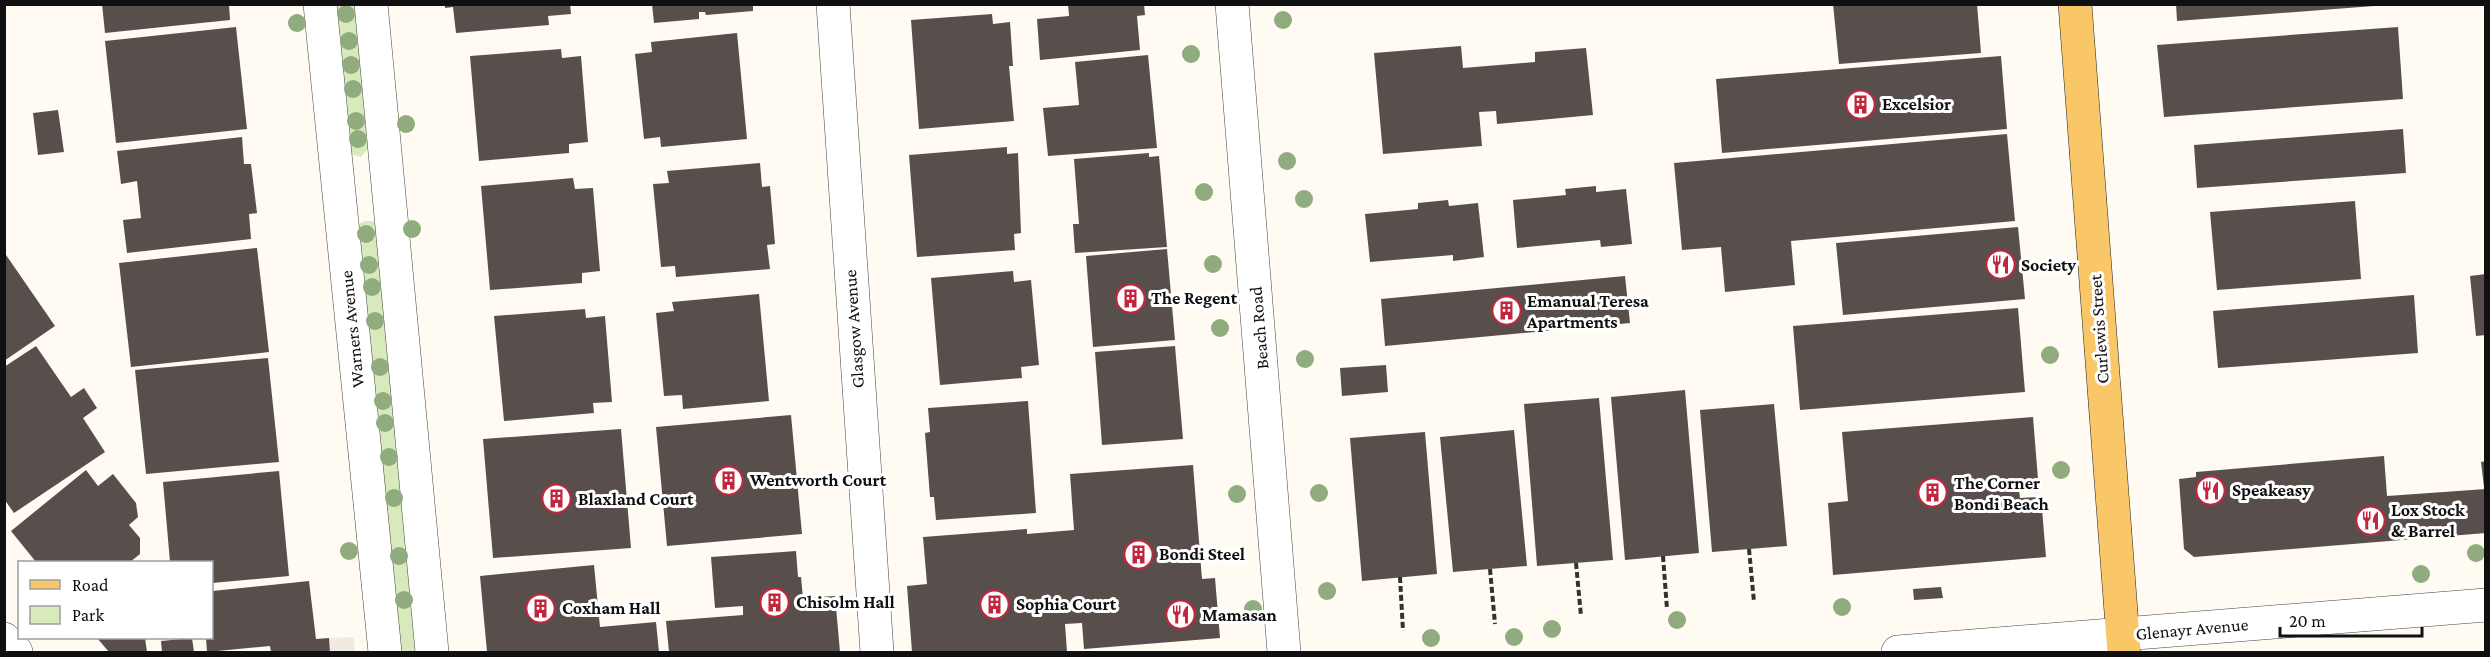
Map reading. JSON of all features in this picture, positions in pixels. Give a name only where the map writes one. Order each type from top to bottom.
[{"type":"main road","name":"Curlewis Street","points":[[2074,4],[2123,644]]},
{"type":"street","name":"Warners Avenue","points":[[320,4],[385,652]]},
{"type":"street","points":[[371,4],[432,652]]},
{"type":"street","name":"Glasgow Avenue","points":[[832,4],[877,652]]},
{"type":"street","name":"Beach Road","points":[[1232,4],[1284,652]]},
{"type":"street","points":[[339,194],[388,189]]},
{"type":"street","name":"Glenayr Avenue","points":[[1898,652],[2123,644],[2486,605]]},
{"type":"street","points":[[4,639],[16,652]]},
{"type":"path","points":[[1749,549],[1754,602]]},
{"type":"path","points":[[1663,556],[1667,609]]},
{"type":"path","points":[[1575,563],[1581,616]]},
{"type":"path","points":[[1490,569],[1495,624]]},
{"type":"path","points":[[1400,577],[1403,631]]},
{"type":"green space","points":[[332,5],[357,5],[370,146],[361,157],[350,154]]},
{"type":"green space","points":[[373,221],[377,227],[418,652],[396,652],[358,224]]},
{"type":"shaded area","points":[[354,637],[355,652],[330,652],[329,638]]},
{"type":"building","points":[[102,4],[229,4],[230,20],[105,33]]},
{"type":"building","points":[[445,4],[570,4],[571,14],[548,16],[549,25],[456,33],[453,7],[445,8]]},
{"type":"building","points":[[652,4],[753,4],[753,11],[706,15],[705,12],[699,12],[699,19],[654,23]]},
{"type":"building","points":[[1068,4],[1144,4],[1145,15],[1137,16],[1140,50],[1040,60],[1037,19],[1069,16]]},
{"type":"building","points":[[1833,4],[1977,4],[1981,53],[1839,64]]},
{"type":"building","points":[[2176,4],[2374,4],[2374,6],[2177,21]]},
{"type":"building","points":[[992,14],[993,24],[1010,22],[1013,66],[1009,66],[1014,121],[919,129],[911,20]]},
{"type":"building","points":[[236,27],[247,129],[116,143],[105,41]]},
{"type":"building","points":[[2398,27],[2403,99],[2164,117],[2157,45]]},
{"type":"building","points":[[737,33],[747,139],[661,147],[660,137],[644,139],[635,54],[652,52],[651,42]]},
{"type":"building","points":[[1461,46],[1463,68],[1535,62],[1535,52],[1586,48],[1593,115],[1497,124],[1496,111],[1479,112],[1482,146],[1383,154],[1374,53]]},
{"type":"building","points":[[561,49],[562,58],[581,56],[588,142],[569,144],[569,153],[479,161],[470,56]]},
{"type":"building","points":[[1148,55],[1157,148],[1048,156],[1043,108],[1079,105],[1075,62]]},
{"type":"building","name":"Excelsior","points":[[2001,56],[2007,129],[1722,153],[1716,79]]},
{"type":"building","points":[[58,110],[64,152],[38,155],[33,113]]},
{"type":"building","points":[[2403,129],[2406,173],[2197,188],[2194,145]]},
{"type":"building","points":[[2007,134],[2015,221],[1791,241],[1795,285],[1725,292],[1721,247],[1682,250],[1674,163]]},
{"type":"building","points":[[242,137],[244,164],[251,164],[257,213],[249,214],[251,239],[127,253],[123,220],[141,218],[137,181],[121,184],[117,151]]},
{"type":"building","points":[[1007,147],[1007,154],[1018,153],[1021,233],[1014,234],[1015,250],[917,257],[909,155]]},
{"type":"building","points":[[1149,153],[1149,157],[1159,156],[1167,247],[1075,253],[1073,224],[1079,224],[1074,159]]},
{"type":"building","points":[[760,163],[762,187],[770,186],[775,244],[767,245],[770,269],[676,277],[675,266],[661,267],[653,184],[669,183],[667,171]]},
{"type":"building","points":[[573,178],[575,189],[593,188],[600,271],[582,273],[582,283],[490,290],[481,186]]},
{"type":"building","points":[[1596,186],[1596,192],[1626,189],[1632,244],[1601,247],[1600,240],[1517,248],[1513,200],[1566,195],[1565,189]]},
{"type":"building","points":[[1448,200],[1449,206],[1478,203],[1484,257],[1453,261],[1453,255],[1370,262],[1365,214],[1418,209],[1418,203]]},
{"type":"building","points":[[2355,201],[2361,279],[2217,290],[2210,212]]},
{"type":"building","points":[[2018,227],[2025,299],[1843,315],[1836,243]]},
{"type":"building","points":[[257,248],[269,352],[131,367],[119,263]]},
{"type":"building","name":"The Regent","points":[[1167,249],[1175,340],[1093,347],[1086,256]]},
{"type":"building","points":[[4,252],[55,326],[4,361]]},
{"type":"building","points":[[1013,271],[1014,282],[1031,280],[1039,365],[1021,367],[1022,378],[940,385],[931,278]]},
{"type":"building","points":[[2486,274],[2486,335],[2476,336],[2470,276]]},
{"type":"building","name":"Emanual Teresa Apartments","points":[[1625,276],[1630,323],[1385,346],[1381,299]]},
{"type":"building","points":[[759,294],[769,401],[683,409],[682,395],[664,396],[656,313],[674,311],[672,302]]},
{"type":"building","points":[[2414,295],[2418,353],[2218,368],[2213,311]]},
{"type":"building","points":[[2018,308],[2025,392],[1800,410],[1793,326]]},
{"type":"building","points":[[585,309],[586,318],[605,316],[612,402],[593,403],[594,413],[504,421],[494,316]]},
{"type":"building","points":[[36,346],[71,397],[84,388],[97,408],[83,418],[105,452],[14,513],[4,499],[4,367]]},
{"type":"building","points":[[1175,346],[1183,439],[1102,445],[1095,352]]},
{"type":"building","points":[[268,358],[279,462],[146,474],[135,370]]},
{"type":"building","points":[[1386,365],[1388,392],[1342,396],[1340,368]]},
{"type":"building","points":[[1685,390],[1699,553],[1625,560],[1611,397]]},
{"type":"building","points":[[1599,398],[1613,560],[1537,566],[1524,404]]},
{"type":"building","points":[[1028,401],[1036,513],[936,520],[934,497],[930,497],[925,433],[930,432],[928,408]]},
{"type":"building","points":[[1774,404],[1787,546],[1712,552],[1700,410]]},
{"type":"building","name":"Wentworth Court","points":[[791,415],[802,534],[667,546],[656,427]]},
{"type":"building","name":"The Corner Bondi Beach","points":[[2033,417],[2038,479],[2019,480],[2019,489],[2020,498],[2041,497],[2046,557],[1833,575],[1828,503],[1848,501],[1842,432]]},
{"type":"building","name":"Blaxland Court","points":[[621,429],[631,548],[493,558],[483,439]]},
{"type":"building","points":[[1514,430],[1527,566],[1453,572],[1440,437]]},
{"type":"building","points":[[1425,432],[1437,574],[1362,581],[1350,438]]},
{"type":"building","points":[[2384,456],[2387,496],[2486,489],[2486,533],[2194,557],[2184,549],[2179,479],[2196,477],[2196,472]]},
{"type":"building","points":[[2486,461],[2486,487],[2484,487],[2481,462]]},
{"type":"building","points":[[1193,465],[1202,579],[1215,578],[1220,638],[1084,649],[1082,623],[1065,624],[1067,652],[912,652],[907,586],[927,584],[923,537],[1027,529],[1027,534],[1074,530],[1070,474]]},
{"type":"building","points":[[86,470],[98,486],[113,474],[136,503],[138,517],[129,525],[140,538],[140,554],[131,561],[35,561],[11,531]]},
{"type":"building","points":[[279,471],[289,576],[213,583],[213,561],[170,561],[163,482]]},
{"type":"building","name":"Chisolm Hall","points":[[796,551],[798,577],[801,577],[803,598],[835,596],[840,652],[669,652],[666,621],[743,615],[743,606],[715,608],[711,557]]},
{"type":"building","name":"Coxham Hall","points":[[594,565],[600,627],[656,622],[659,652],[487,652],[480,576]]},
{"type":"building","points":[[309,581],[316,639],[329,638],[330,652],[271,652],[270,646],[207,652],[206,639],[213,639],[213,591]]},
{"type":"building","points":[[1941,587],[1943,598],[1914,600],[1913,589]]},
{"type":"building","points":[[98,639],[145,639],[147,652],[109,652]]},
{"type":"building","points":[[192,639],[194,652],[162,652],[161,641]]},
{"type":"place","name":"Excelsior","points":[[1861,104]]},
{"type":"place","name":"Society","points":[[2000,265]]},
{"type":"place","name":"The Regent","points":[[1130,298]]},
{"type":"place","name":"Emanual Teresa Apartments","points":[[1506,311]]},
{"type":"place","name":"Wentworth Court","points":[[729,480]]},
{"type":"place","name":"Speakeasy","points":[[2211,490]]},
{"type":"place","name":"The Corner Bondi Beach","points":[[1933,493]]},
{"type":"place","name":"Blaxland Court","points":[[557,499]]},
{"type":"place","name":"Lox Stock & Barrel","points":[[2370,520]]},
{"type":"place","name":"Bondi Steel","points":[[1138,554]]},
{"type":"place","name":"Chisolm Hall","points":[[775,602]]},
{"type":"place","name":"Sophia Court","points":[[995,604]]},
{"type":"place","name":"Coxham Hall","points":[[541,608]]},
{"type":"place","name":"Mamasan","points":[[1181,615]]}]
